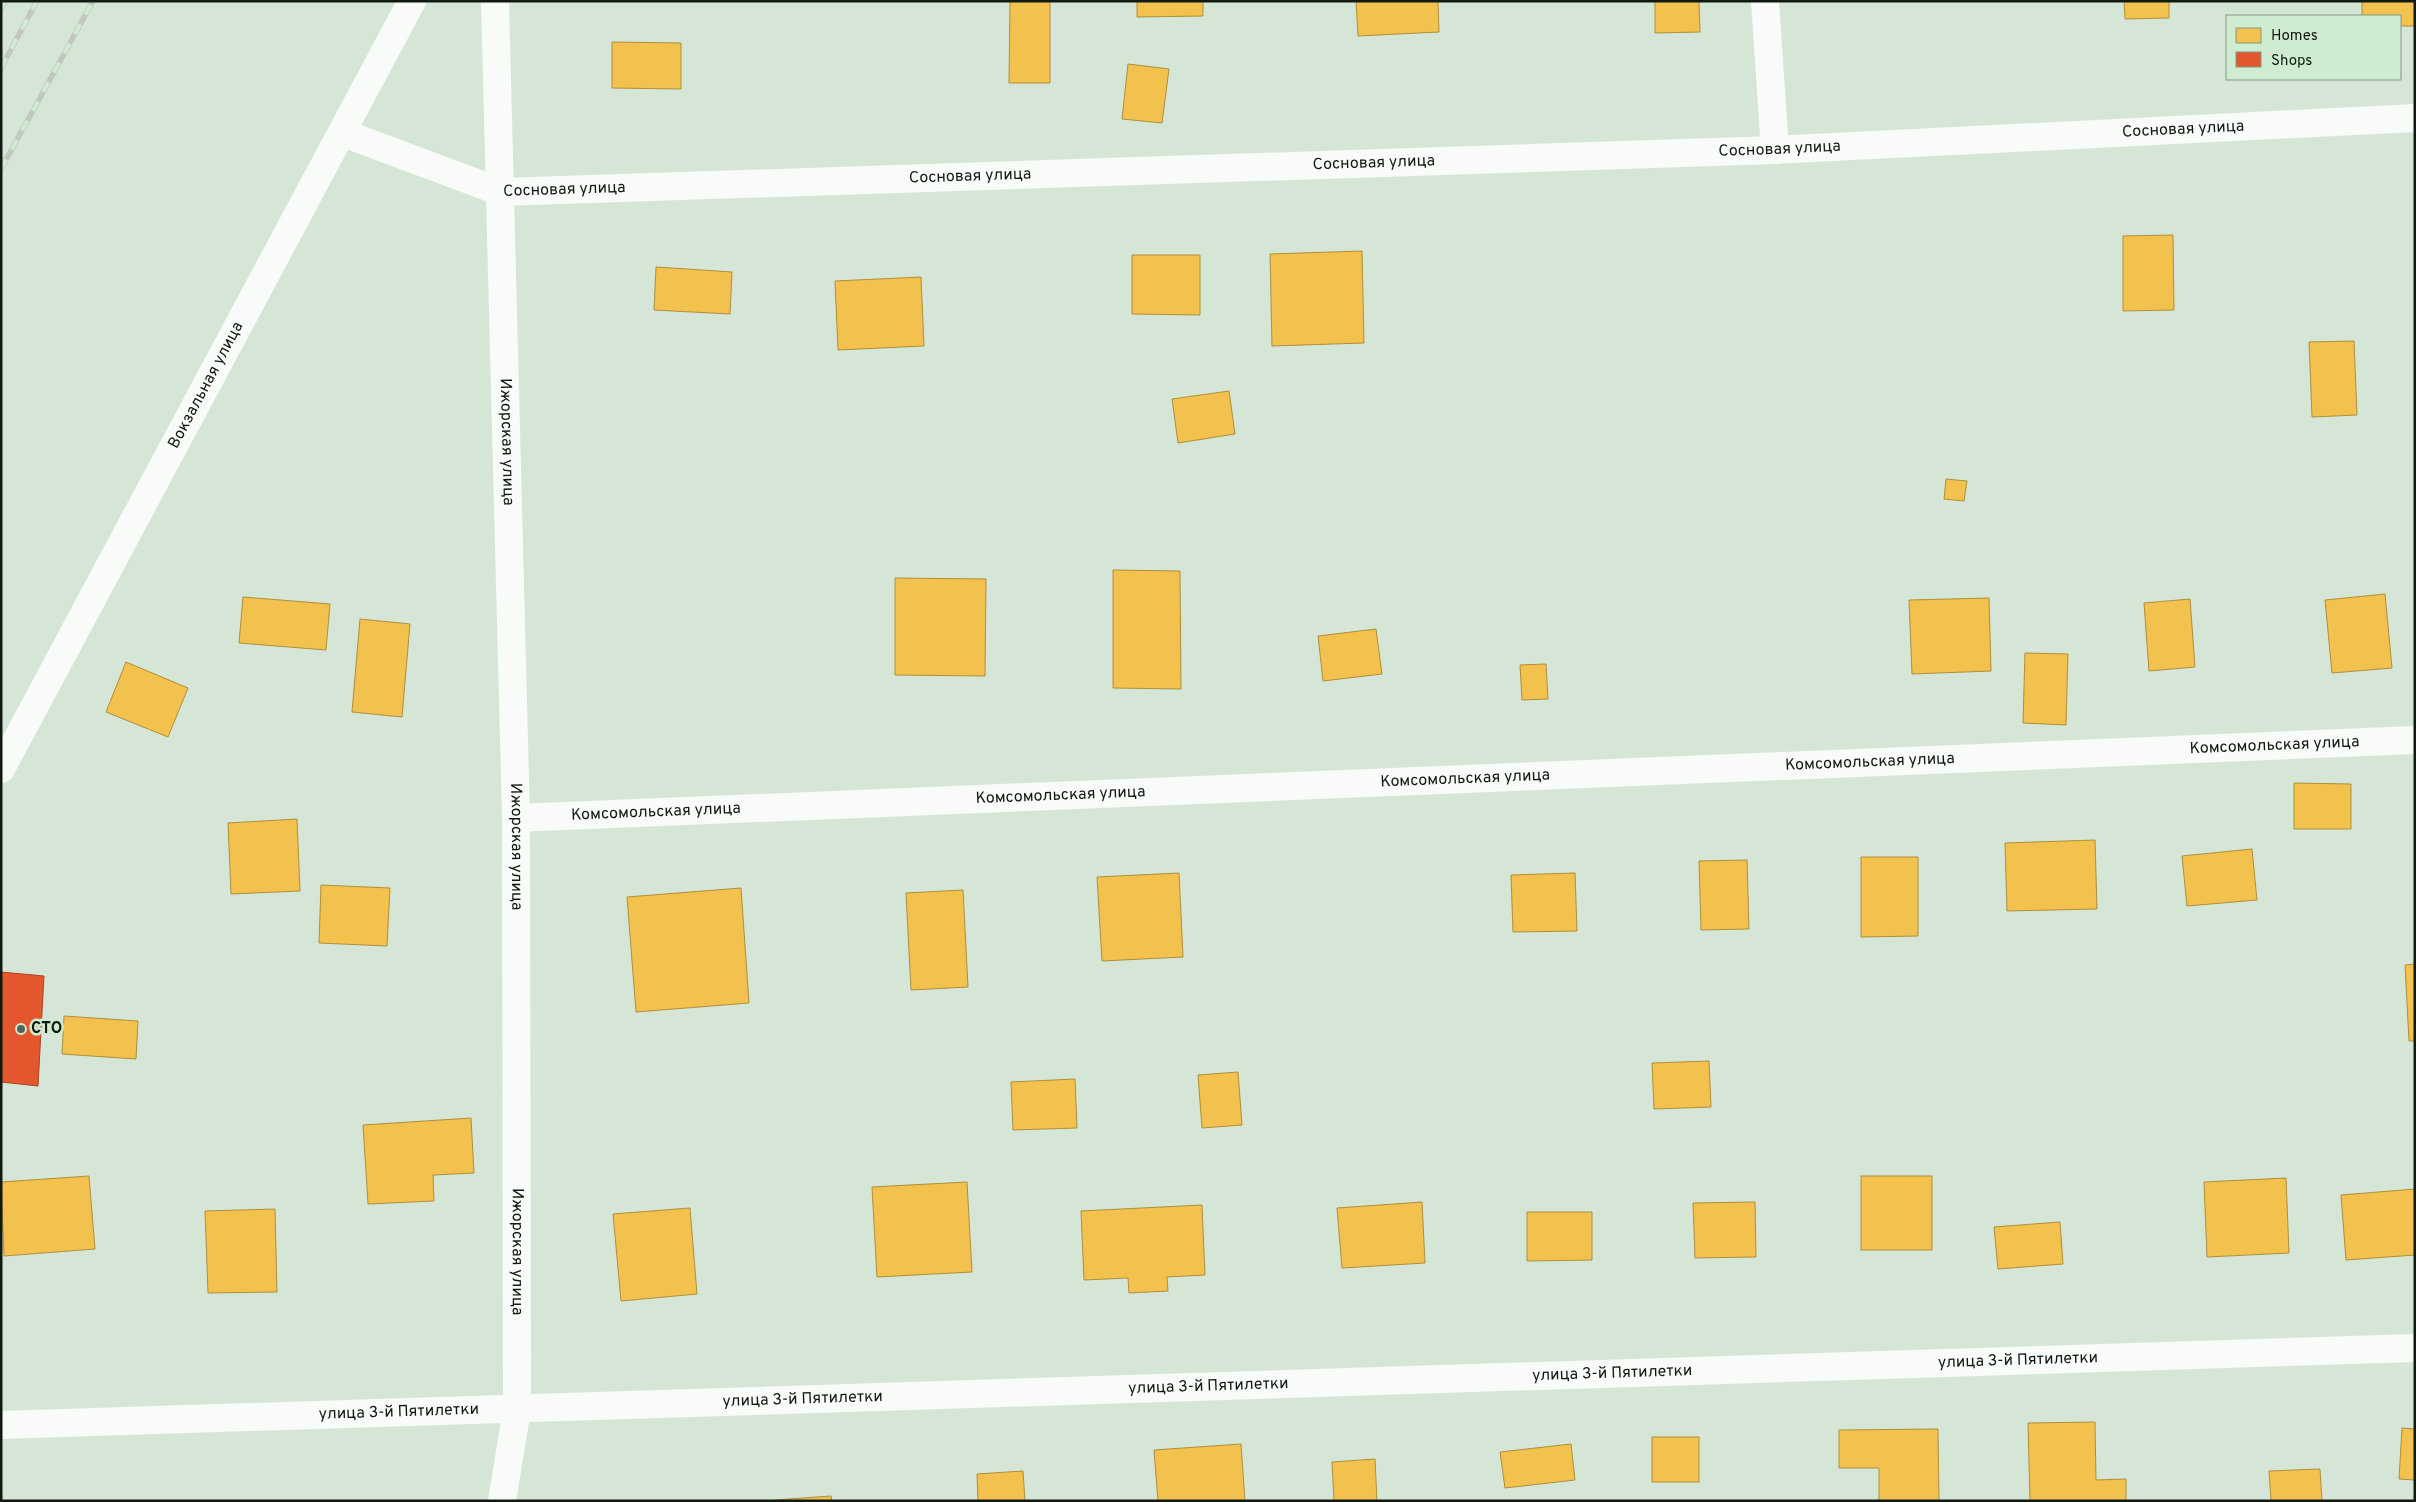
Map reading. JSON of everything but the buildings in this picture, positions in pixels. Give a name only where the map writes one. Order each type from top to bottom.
[{"type":"street","name":"Вокзальная улица","points":[[1,770],[412,1]]},
{"type":"street","name":"Ижорская улица","points":[[495,1],[516,818],[517,1409],[502,1501]]},
{"type":"street","points":[[1765,1],[1775,150]]},
{"type":"street","name":"Сосновая улица","points":[[343,133],[501,192],[1775,150],[2415,118]]},
{"type":"street","name":"Комсомольская улица","points":[[516,818],[2415,740]]},
{"type":"street","name":"улица 3-й Пятилетки","points":[[1,1425],[2415,1348]]},
{"type":"railway","points":[[1,9],[5,1]]},
{"type":"railway","points":[[1,68],[37,1]]},
{"type":"railway","points":[[1,169],[93,1]]},
{"type":"place","name":"СТО","points":[[21,1029]]}]
